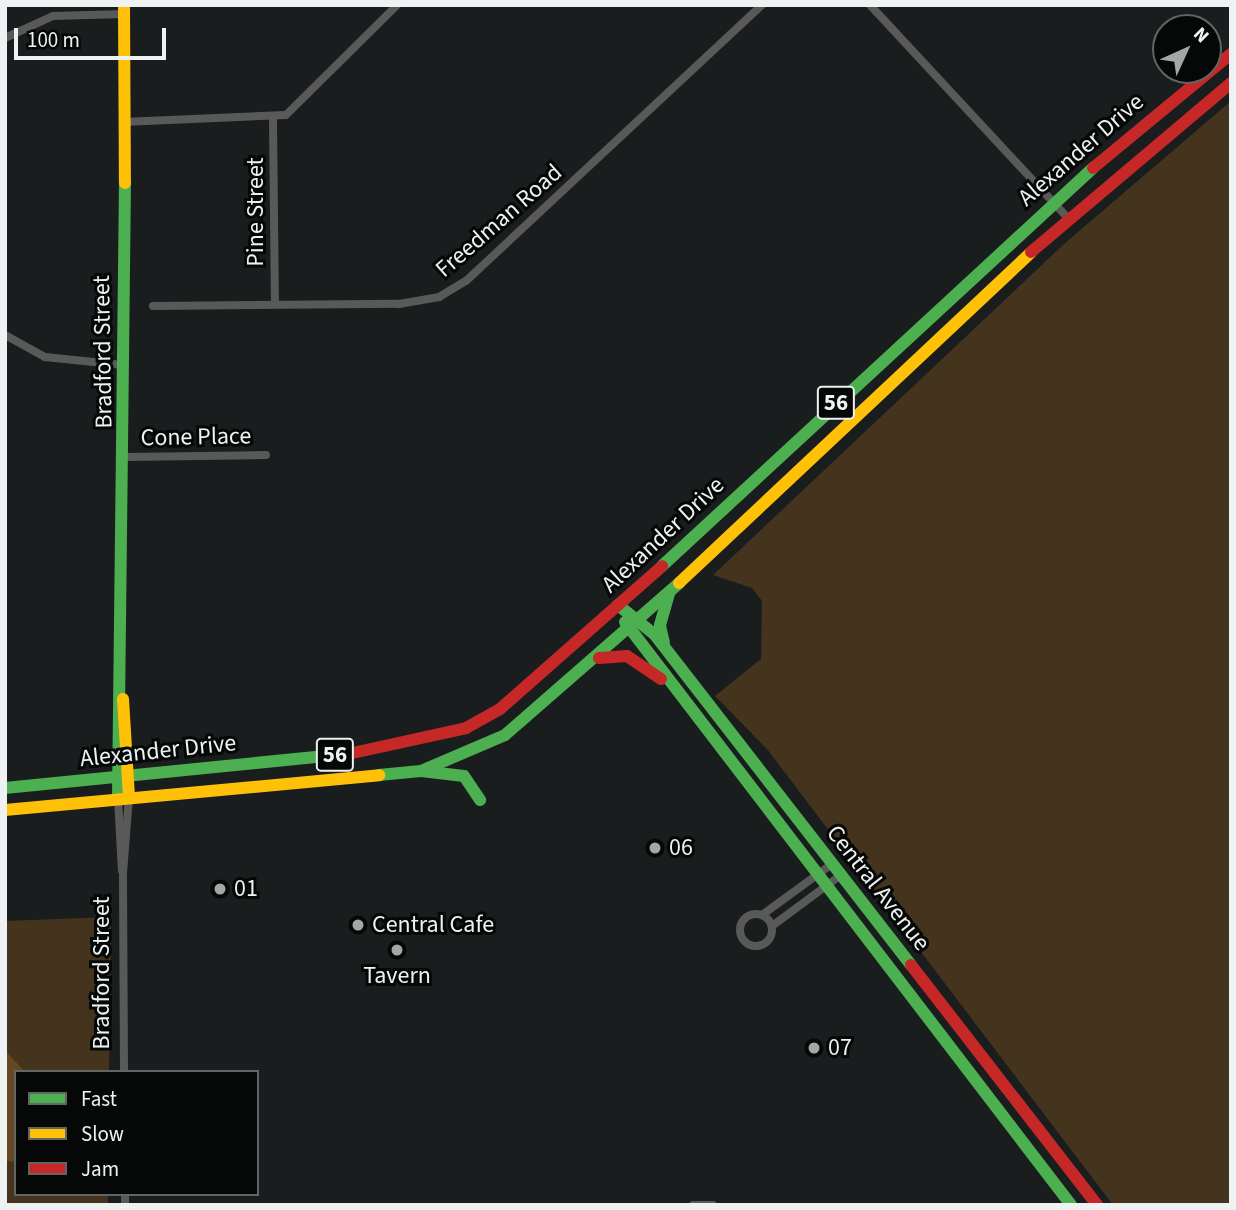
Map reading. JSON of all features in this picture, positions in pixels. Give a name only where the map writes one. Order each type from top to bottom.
[{"type":"main road","name":"Bradford Street","points":[[124,10],[124,797]]},
{"type":"main road","name":"Alexander Drive","points":[[5,788],[124,774],[377,751],[466,728],[527,690],[1053,201],[1231,54]]},
{"type":"main road","name":"Alexander Drive","points":[[5,810],[421,771],[505,735],[599,658],[1068,218],[1231,83]]},
{"type":"main road","points":[[666,649],[660,625],[672,587]]},
{"type":"main road","name":"Central Avenue","points":[[617,606],[633,624],[666,649],[1097,1205]]},
{"type":"main road","name":"Central Avenue","points":[[633,624],[667,683],[1071,1205]]},
{"type":"main road","points":[[599,658],[626,656],[667,683]]},
{"type":"main road","points":[[421,771],[464,776],[480,800]]},
{"type":"street","points":[[123,122],[273,120],[297,106],[397,5]]},
{"type":"street","name":"Freedman Road","points":[[153,306],[417,303],[453,289],[762,5]]},
{"type":"street","points":[[870,5],[1068,218]]},
{"type":"street","points":[[5,38],[53,16],[124,10]]},
{"type":"street","name":"Pine Street","points":[[273,120],[275,304]]},
{"type":"street","points":[[5,335],[45,357],[93,359],[123,365]]},
{"type":"street","name":"Cone Place","points":[[126,457],[266,455]]},
{"type":"street","name":"Bradford Street","points":[[124,797],[116,851],[123,873],[124,1070]]},
{"type":"street","points":[[837,870],[772,926],[762,945],[743,940],[742,920],[762,915],[837,870]]},
{"type":"street","points":[[762,915],[772,926]]},
{"type":"street","points":[[693,1205],[713,1205]]},
{"type":"shaded area","points":[[1231,101],[1231,1205],[1113,1205],[767,749],[715,696],[761,659],[762,601],[752,588],[713,575],[1064,244]]},
{"type":"shaded area","points":[[111,917],[109,1070],[14,1070],[14,1196],[108,1196],[108,1205],[5,1205],[5,921]]},
{"type":"shaded area","points":[[5,1050],[23,1070],[14,1070],[14,1162],[5,1161]]},
{"type":"traffic: fast","points":[[662,566],[1093,168]]},
{"type":"traffic: fast","points":[[118,798],[125,183]]},
{"type":"traffic: fast","points":[[379,775],[421,771],[505,735],[679,583]]},
{"type":"traffic: fast","points":[[664,643],[660,625],[669,593]]},
{"type":"traffic: fast","points":[[618,605],[655,635],[911,965]]},
{"type":"traffic: fast","points":[[625,622],[1071,1205]]},
{"type":"traffic: fast","points":[[5,788],[348,754]]},
{"type":"traffic: fast","points":[[421,771],[464,776],[480,800]]},
{"type":"traffic: slow","points":[[124,5],[125,183]]},
{"type":"traffic: slow","points":[[679,583],[1031,252]]},
{"type":"traffic: slow","points":[[123,699],[129,796]]},
{"type":"traffic: slow","points":[[5,810],[379,775]]},
{"type":"traffic: jam","points":[[1093,168],[1231,54]]},
{"type":"traffic: jam","points":[[1031,252],[1231,83]]},
{"type":"traffic: jam","points":[[348,754],[466,728],[500,709],[662,566]]},
{"type":"traffic: jam","points":[[599,658],[627,656],[661,679]]},
{"type":"traffic: jam","points":[[911,965],[1097,1205]]},
{"type":"place","name":"06","points":[[655,848]]},
{"type":"place","name":"01","points":[[220,889]]},
{"type":"place","name":"Central Cafe","points":[[358,925]]},
{"type":"place","name":"Tavern","points":[[397,950]]},
{"type":"place","name":"07","points":[[814,1048]]}]
